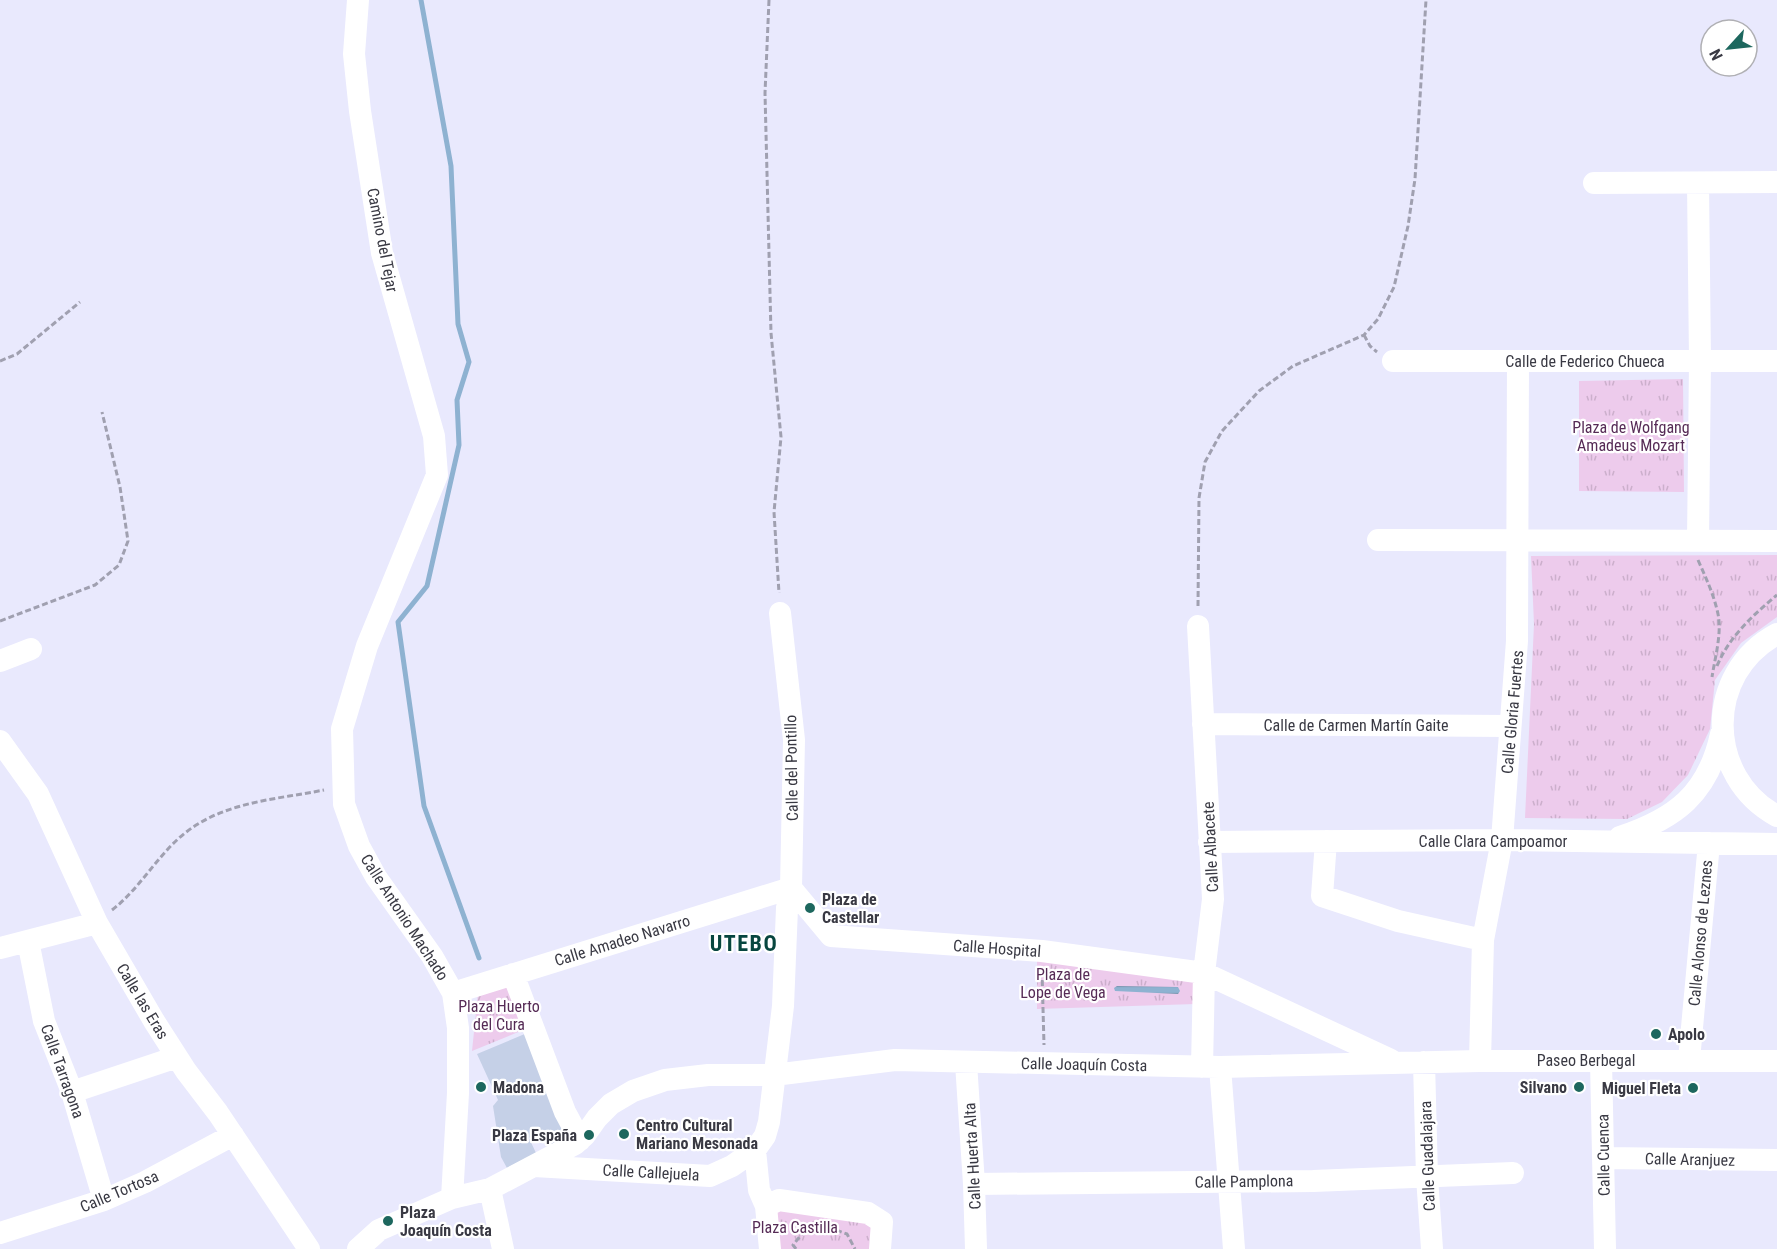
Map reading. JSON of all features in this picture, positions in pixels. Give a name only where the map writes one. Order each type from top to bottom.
[{"type":"street","name":"Camino del Tejar","points":[[358,0],[354,54],[360,111],[382,253],[434,436],[437,475]]},
{"type":"street","points":[[1594,183],[1777,182]]},
{"type":"street","points":[[1698,183],[1700,361],[1698,541]]},
{"type":"street","name":"Calle Gloria Fuertes","points":[[1480,1061],[1483,940],[1502,840],[1517,641],[1518,360]]},
{"type":"street","name":"Calle de Federico Chueca","points":[[1393,361],[1777,361]]},
{"type":"street","name":"Calle Antonio Machado","points":[[437,475],[367,646],[342,729],[343,787],[344,804],[359,846],[376,877],[432,956],[453,993],[458,1028],[458,1093],[452,1198]]},
{"type":"street","points":[[1378,540],[1777,541]]},
{"type":"street","name":"Calle del Pontillo","points":[[774,1076],[783,1006],[787,908],[791,888],[794,740],[780,613]]},
{"type":"street","name":"Calle Albacete","points":[[1198,626],[1213,899],[1203,973],[1211,1067],[1230,1181],[1234,1249]]},
{"type":"street","points":[[1606,842],[1658,822],[1686,803],[1710,767],[1718,747],[1726,696],[1739,669],[1761,644],[1777,634]]},
{"type":"street","points":[[0,661],[31,649]]},
{"type":"street","name":"Calle de Carmen Martín Gaite","points":[[1203,724],[1510,726]]},
{"type":"street","points":[[1722,727],[1725,754],[1743,789],[1755,801],[1777,816]]},
{"type":"street","name":"Calle las Eras","points":[[0,741],[38,794],[97,923],[177,1058],[233,1135],[309,1249]]},
{"type":"street","name":"Calle Clara Campoamor","points":[[1209,842],[1502,840],[1777,844]]},
{"type":"street","points":[[1326,841],[1322,896],[1398,921],[1483,940]]},
{"type":"street","name":"Calle Alonso de Leznes","points":[[1689,1060],[1709,843]]},
{"type":"street","name":"Calle Hospital","points":[[791,888],[831,936],[1042,951],[1203,973],[1395,1062]]},
{"type":"street","name":"Calle Amadeo Navarro","points":[[453,993],[791,888]]},
{"type":"street","points":[[0,948],[97,923]]},
{"type":"street","name":"Calle Tarragona","points":[[28,941],[44,1021],[72,1092],[104,1200]]},
{"type":"street","points":[[358,1249],[379,1230],[452,1198],[490,1189],[580,1140],[565,1112],[513,974]]},
{"type":"street","points":[[72,1092],[177,1058]]},
{"type":"street","name":"Calle Joaquín Costa","points":[[580,1140],[610,1104],[633,1090],[665,1080],[708,1075],[774,1076],[895,1060],[1211,1067],[1395,1062]]},
{"type":"street","name":"Calle Cuenca","points":[[1601,1061],[1605,1249]]},
{"type":"street","name":"Paseo Berbegal","points":[[1395,1062],[1777,1061]]},
{"type":"street","name":"Calle Guadalajara","points":[[1424,1062],[1427,1177],[1432,1249]]},
{"type":"street","name":"Calle Huerta Alta","points":[[966,1063],[976,1249]]},
{"type":"street","name":"Calle Callejuela","points":[[534,1166],[710,1176],[732,1166],[755,1150],[765,1136],[769,1122],[774,1076]]},
{"type":"street","name":"Calle Tortosa","points":[[0,1233],[104,1200],[145,1182],[233,1135]]},
{"type":"street","points":[[755,1150],[759,1191],[766,1206],[770,1249]]},
{"type":"street","name":"Calle Aranjuez","points":[[1602,1158],[1777,1160]]},
{"type":"street","name":"Calle Pamplona","points":[[974,1184],[1427,1177],[1513,1173]]},
{"type":"street","points":[[490,1189],[503,1249]]},
{"type":"street","points":[[766,1206],[779,1200],[868,1213],[882,1222],[880,1249]]},
{"type":"path","points":[[769,0],[765,93],[767,212],[771,333],[781,437],[774,512],[780,613]]},
{"type":"path","points":[[1198,626],[1200,498],[1206,462],[1222,431],[1259,391],[1293,366],[1364,335],[1378,319],[1394,287],[1408,226],[1415,179],[1426,0]]},
{"type":"path","points":[[0,362],[17,354],[80,302]]},
{"type":"path","points":[[0,621],[94,585],[119,565],[128,541],[120,487],[102,412]]},
{"type":"path","points":[[1698,541],[1696,556],[1710,586],[1719,616],[1718,645],[1710,686]]},
{"type":"path","points":[[1712,677],[1719,659],[1735,635],[1777,595]]},
{"type":"path","points":[[97,923],[133,892],[178,838],[201,822],[228,808],[343,787]]},
{"type":"path","points":[[1042,951],[1045,1064]]},
{"type":"path","points":[[796,1249],[793,1245],[807,1229],[828,1226],[847,1234],[855,1249]]},
{"type":"green space","name":"Plaza de Wolfgang Amadeus Mozart","points":[[1683,379],[1684,492],[1579,491],[1579,381]]},
{"type":"green space","points":[[1777,555],[1777,617],[1741,643],[1715,680],[1710,729],[1688,775],[1662,802],[1627,819],[1525,818],[1534,624],[1531,556]]},
{"type":"green space","name":"Plaza de Lope de Vega","points":[[1037,954],[1194,979],[1196,1004],[1037,1009]]},
{"type":"green space","name":"Plaza Huerto del Cura","points":[[510,981],[528,1028],[472,1051],[478,993]]},
{"type":"green space","name":"Plaza Castilla","points":[[772,1208],[867,1215],[877,1249],[775,1249]]},
{"type":"water","points":[[1117,986],[1178,987],[1180,991],[1178,994],[1115,991],[1114,988]]},
{"type":"building","points":[[527,1033],[567,1139],[553,1146],[545,1130],[529,1138],[536,1153],[507,1168],[501,1157],[493,1106],[498,1100],[477,1054]]},
{"type":"waterway","points":[[421,0],[451,166],[458,324],[469,362],[457,400],[459,445],[427,586],[398,622],[424,806],[479,958]]},
{"type":"place","name":"Plaza de Castellar","points":[[810,908]]},
{"type":"place","name":"Apolo","points":[[1656,1034]]},
{"type":"place","name":"Madona","points":[[481,1087]]},
{"type":"place","name":"Silvano","points":[[1579,1087]]},
{"type":"place","name":"Miguel Fleta","points":[[1693,1088]]},
{"type":"place","name":"Centro Cultural Mariano Mesonada","points":[[624,1134]]},
{"type":"place","name":"Plaza España","points":[[589,1135]]},
{"type":"place","name":"Plaza Joaquín Costa","points":[[388,1221]]},
{"type":"district","name":"UTEBO","points":[[744,943]]}]
